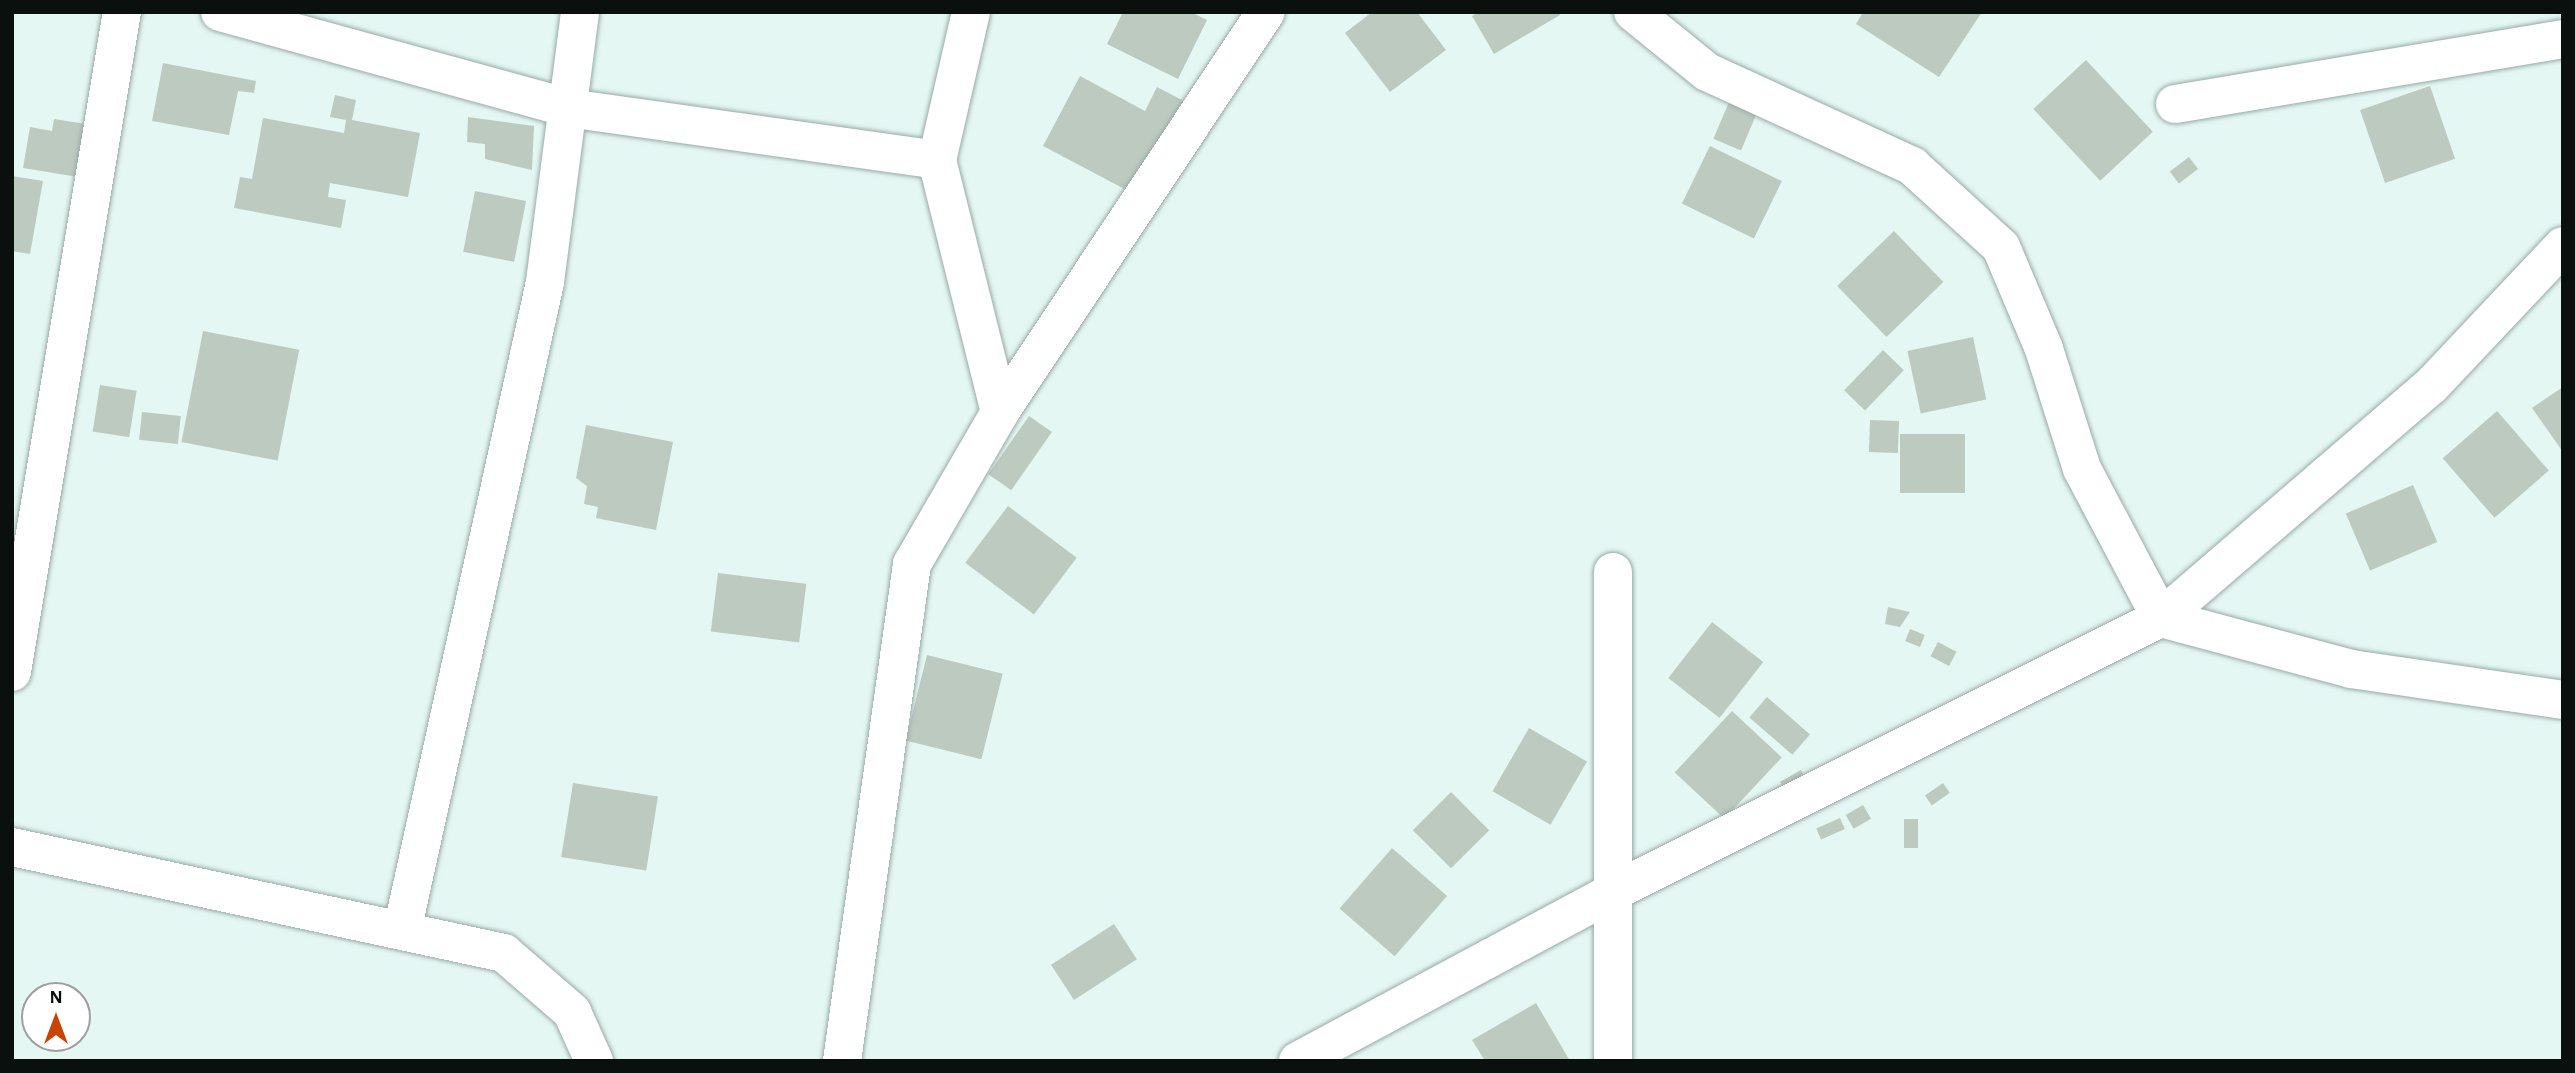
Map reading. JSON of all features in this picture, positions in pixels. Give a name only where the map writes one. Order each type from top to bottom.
[{"type":"street","points":[[12,672],[122,12]]},
{"type":"street","points":[[220,12],[568,108],[937,160]]},
{"type":"street","points":[[402,931],[545,282],[580,12]]},
{"type":"street","points":[[971,12],[937,160],[1000,412]]},
{"type":"street","points":[[842,1061],[912,565],[1000,412],[1266,12]]},
{"type":"street","points":[[1633,12],[1707,72],[1912,166],[2001,247],[2044,349],[2082,469],[2161,618],[2351,668],[2563,700]]},
{"type":"street","points":[[2175,104],[2563,39]]},
{"type":"street","points":[[1298,1061],[1613,892],[2161,618],[2431,386],[2563,246]]},
{"type":"street","points":[[1613,572],[1613,1061]]},
{"type":"street","points":[[12,848],[505,953],[572,1012],[594,1061]]},
{"type":"building","points":[[1123,12],[1191,12],[1207,20],[1178,79],[1107,44]]},
{"type":"building","points":[[1372,12],[1417,12],[1446,50],[1390,92],[1345,33]]},
{"type":"building","points":[[1479,12],[1558,12],[1560,15],[1494,54],[1472,16]]},
{"type":"building","points":[[1863,12],[1982,12],[1939,77],[1856,24]]},
{"type":"building","points":[[2086,60],[2153,132],[2100,181],[2033,109]]},
{"type":"building","points":[[163,63],[256,81],[254,93],[238,91],[229,135],[152,121]]},
{"type":"building","points":[[1080,76],[1145,111],[1157,87],[1184,101],[1134,194],[1043,146]]},
{"type":"building","points":[[2430,86],[2455,159],[2385,183],[2360,110]]},
{"type":"building","points":[[335,95],[356,100],[352,120],[420,133],[408,197],[330,183],[328,197],[346,200],[341,228],[234,208],[240,177],[252,179],[263,118],[344,133],[346,120],[330,117]]},
{"type":"building","points":[[1729,102],[1757,114],[1741,151],[1713,139]]},
{"type":"building","points":[[468,117],[534,126],[532,170],[485,159],[485,144],[467,142]]},
{"type":"building","points":[[54,119],[86,124],[78,177],[23,168],[30,127],[52,131]]},
{"type":"building","points":[[1710,146],[1782,181],[1754,239],[1682,204]]},
{"type":"building","points":[[2189,157],[2198,169],[2179,183],[2170,171]]},
{"type":"building","points":[[12,176],[43,181],[30,254],[12,251]]},
{"type":"building","points":[[475,191],[526,201],[514,262],[463,252]]},
{"type":"building","points":[[1894,231],[1943,282],[1886,337],[1837,286]]},
{"type":"building","points":[[203,331],[299,350],[278,461],[181,442]]},
{"type":"building","points":[[1973,337],[1986,400],[1921,414],[1907,351]]},
{"type":"building","points":[[1883,350],[1904,370],[1865,410],[1844,390]]},
{"type":"building","points":[[100,385],[137,391],[129,437],[93,431]]},
{"type":"building","points":[[2563,387],[2563,452],[2532,408]]},
{"type":"building","points":[[2497,411],[2549,471],[2494,518],[2443,458]]},
{"type":"building","points":[[142,412],[181,416],[178,444],[139,440]]},
{"type":"building","points":[[1029,416],[1052,432],[1011,490],[988,474]]},
{"type":"building","points":[[1870,420],[1899,421],[1898,453],[1869,452]]},
{"type":"building","points":[[586,425],[673,442],[656,530],[596,518],[598,507],[584,504],[587,486],[576,478]]},
{"type":"building","points":[[1900,434],[1965,434],[1965,493],[1900,493]]},
{"type":"building","points":[[2413,485],[2437,542],[2370,571],[2346,514]]},
{"type":"building","points":[[1008,506],[1077,558],[1034,614],[965,563]]},
{"type":"building","points":[[718,573],[806,584],[799,642],[711,632]]},
{"type":"building","points":[[1888,607],[1910,612],[1900,627],[1885,624]]},
{"type":"building","points":[[1712,622],[1763,662],[1720,718],[1668,678]]},
{"type":"building","points":[[1910,629],[1925,635],[1920,647],[1905,641]]},
{"type":"building","points":[[1938,642],[1957,652],[1949,666],[1930,656]]},
{"type":"building","points":[[927,655],[1003,674],[981,759],[906,740]]},
{"type":"building","points":[[1767,697],[1810,734],[1792,755],[1749,717]]},
{"type":"building","points":[[1732,711],[1782,757],[1724,819],[1675,772]]},
{"type":"building","points":[[1529,728],[1587,761],[1551,825],[1492,791]]},
{"type":"building","points":[[1801,770],[1810,786],[1789,797],[1780,782]]},
{"type":"building","points":[[573,783],[658,796],[646,871],[561,857]]},
{"type":"building","points":[[1943,783],[1950,793],[1932,805],[1925,796]]},
{"type":"building","points":[[1451,792],[1489,830],[1451,868],[1413,830]]},
{"type":"building","points":[[1863,805],[1871,819],[1854,829],[1846,815]]},
{"type":"building","points":[[1840,818],[1845,829],[1821,840],[1816,829]]},
{"type":"building","points":[[1904,819],[1918,819],[1918,848],[1904,848]]},
{"type":"building","points":[[1392,848],[1447,896],[1395,956],[1340,908]]},
{"type":"building","points":[[1114,924],[1137,959],[1074,1000],[1051,965]]},
{"type":"building","points":[[1536,1003],[1570,1061],[1485,1061],[1472,1040]]}]
